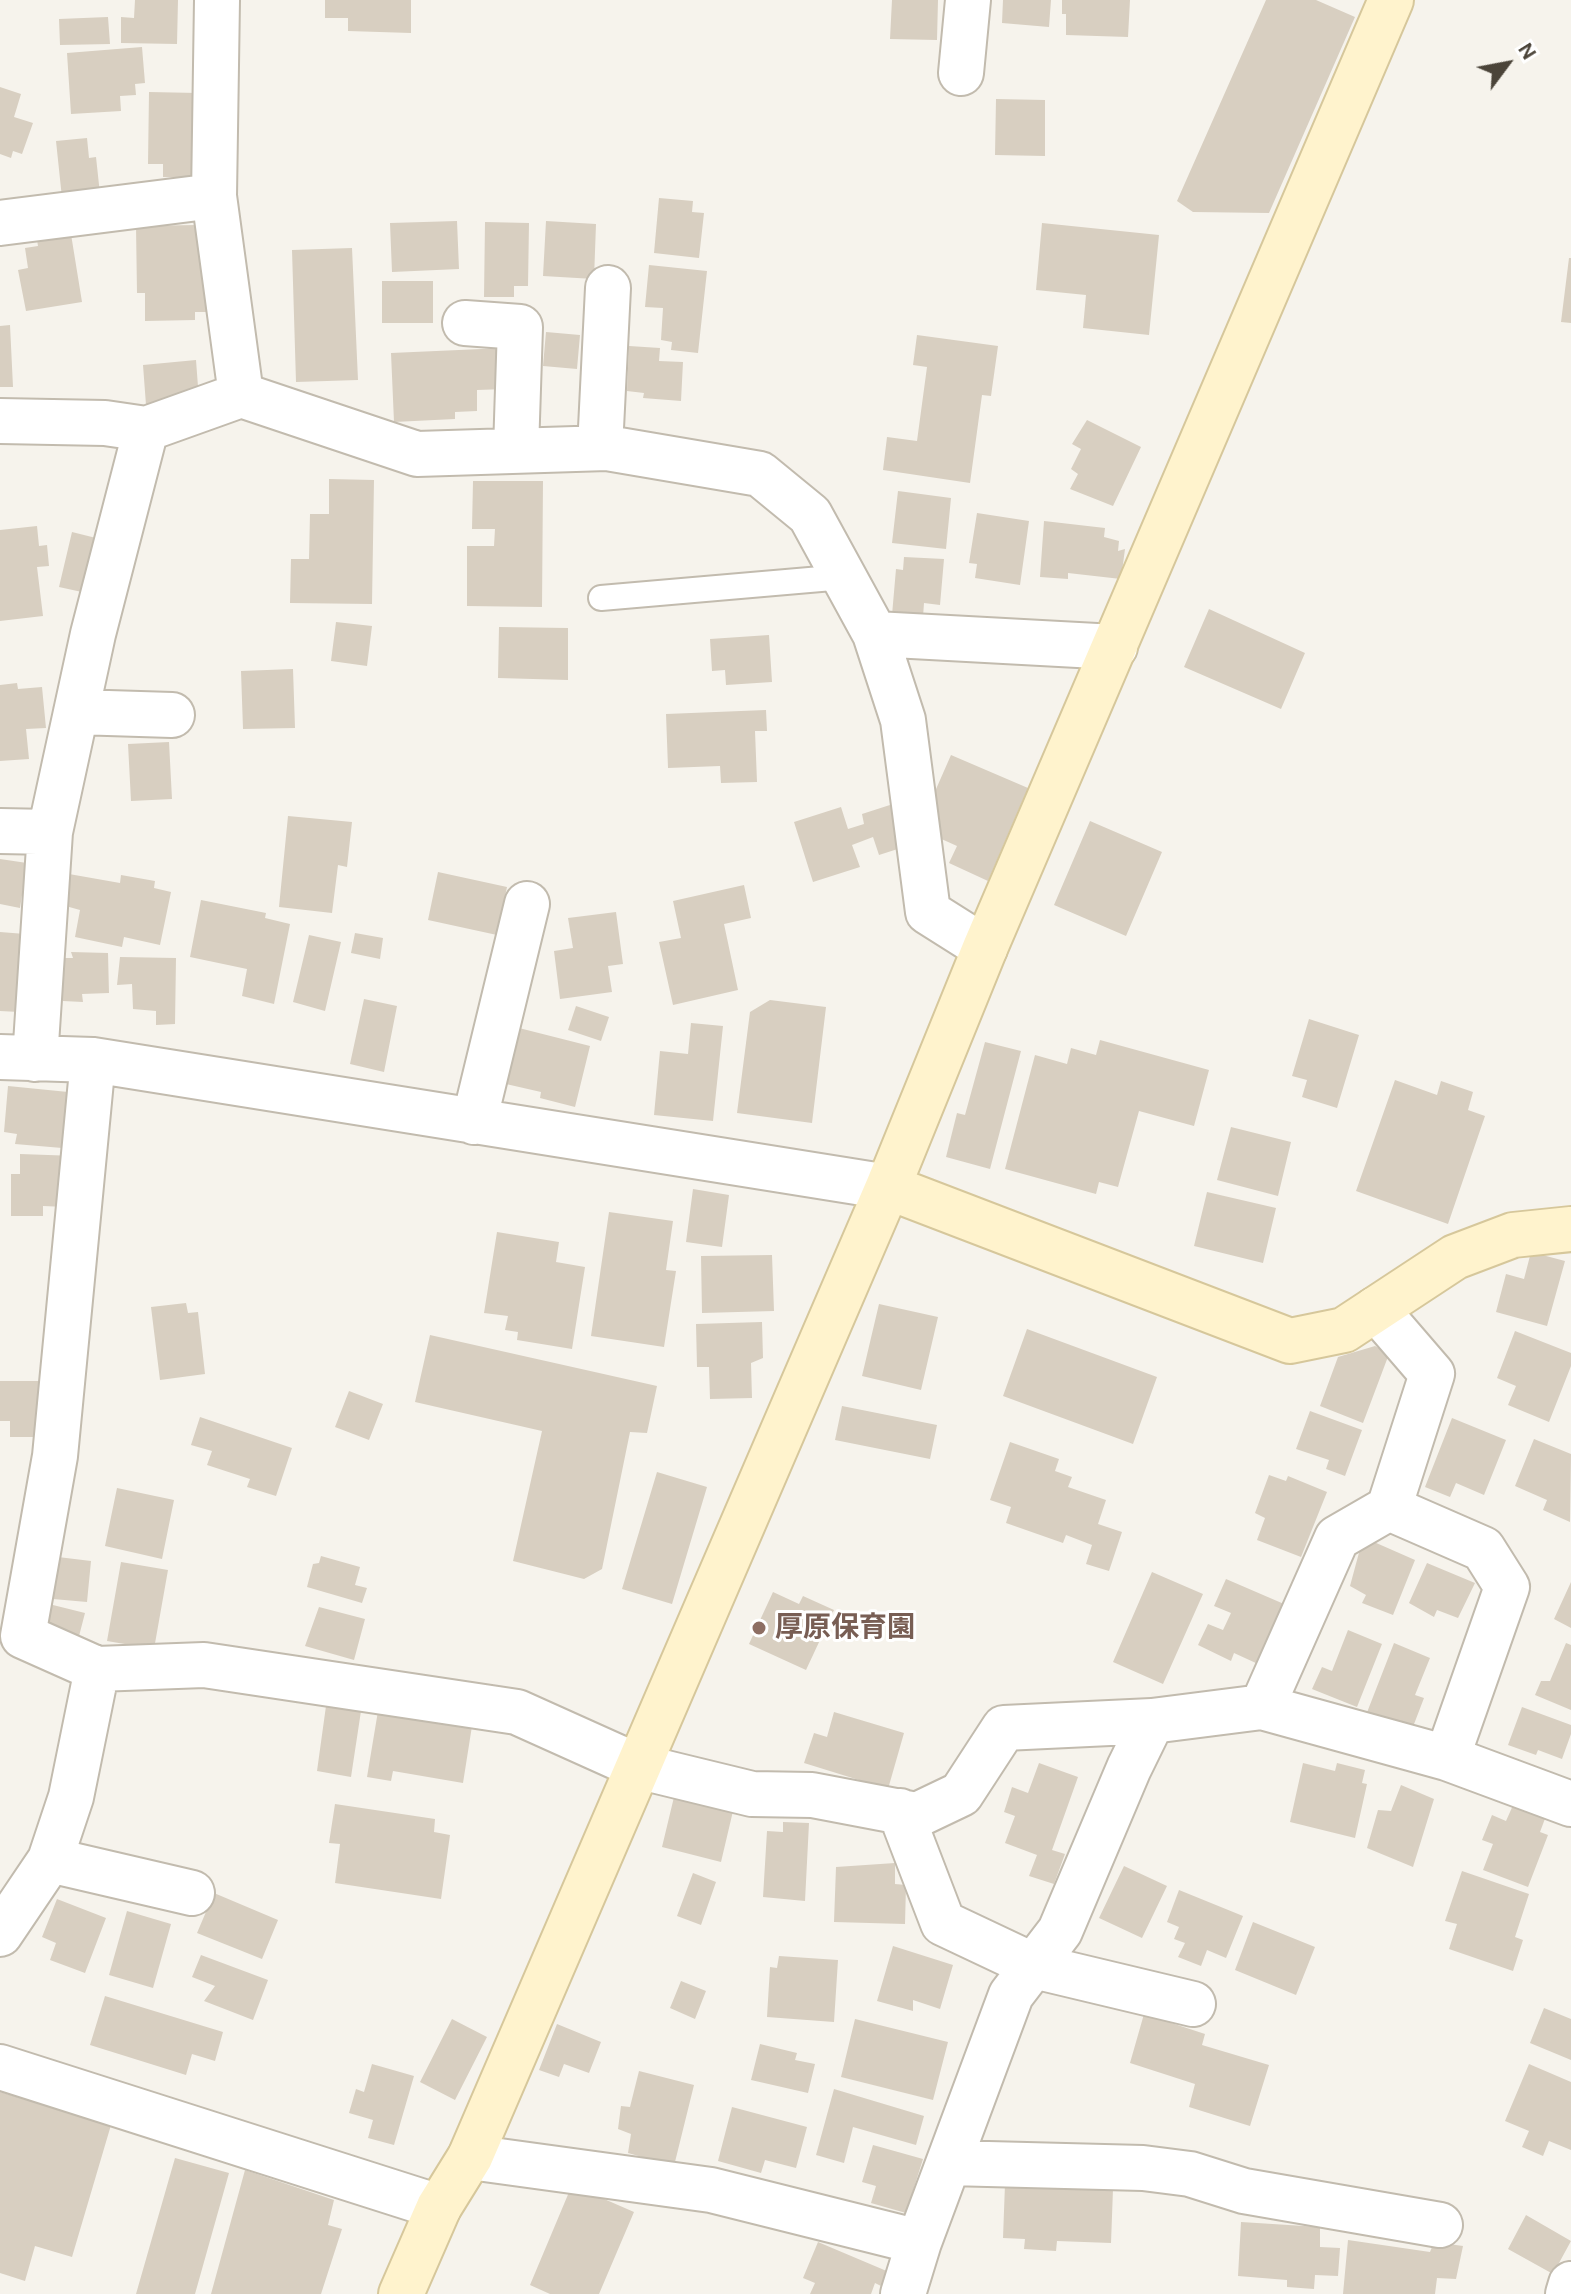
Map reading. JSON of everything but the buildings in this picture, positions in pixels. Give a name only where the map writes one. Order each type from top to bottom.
[{"type":"street","points":[[217,0],[214,196],[241,395]]},
{"type":"street","points":[[961,73],[968,0]]},
{"type":"street","points":[[401,2294],[439,2207],[470,2157],[888,1187],[985,948],[1391,0]]},
{"type":"street","points":[[0,223],[214,196]]},
{"type":"street","points":[[600,448],[608,288]]},
{"type":"street","points":[[465,323],[520,327],[516,450]]},
{"type":"street","points":[[0,421],[105,423],[146,429],[241,395],[417,454],[600,448],[760,474],[810,515],[875,634],[903,720],[928,912],[985,948]]},
{"type":"street","points":[[146,429],[93,634],[50,832],[18,1058],[93,1060],[888,1187],[1290,1341],[1344,1330],[1455,1257],[1513,1235],[1571,1229]]},
{"type":"street","points":[[875,634],[1115,647]]},
{"type":"street","points":[[76,712],[172,715]]},
{"type":"street","points":[[0,831],[50,832]]},
{"type":"street","points":[[474,1122],[527,904]]},
{"type":"street","points":[[93,1060],[55,1456],[23,1636],[97,1669],[204,1665],[517,1712],[637,1766],[752,1794],[812,1795],[917,1815],[961,1794],[1004,1728],[1152,1721],[1262,1707],[1447,1758],[1571,1804]]},
{"type":"street","points":[[1262,1707],[1337,1538],[1389,1508],[1432,1374],[1376,1309]]},
{"type":"street","points":[[1389,1508],[1483,1549],[1507,1587],[1447,1758]]},
{"type":"street","points":[[0,1934],[50,1860],[71,1797],[97,1669]]},
{"type":"street","points":[[903,2294],[919,2242],[1011,1995],[1060,1931],[1152,1721]]},
{"type":"street","points":[[900,1811],[943,1923],[1034,1966],[1193,2004]]},
{"type":"street","points":[[50,1860],[192,1893]]},
{"type":"street","points":[[0,2067],[439,2207]]},
{"type":"street","points":[[470,2157],[711,2190],[919,2242]]},
{"type":"street","points":[[949,2163],[1143,2168],[1190,2174],[1244,2191],[1440,2225]]},
{"type":"street","points":[[1568,2294],[1571,2284]]},
{"type":"lane","points":[[601,598],[844,577]]},
{"type":"place","name":"厚原保育園","points":[[759,1628]]}]
